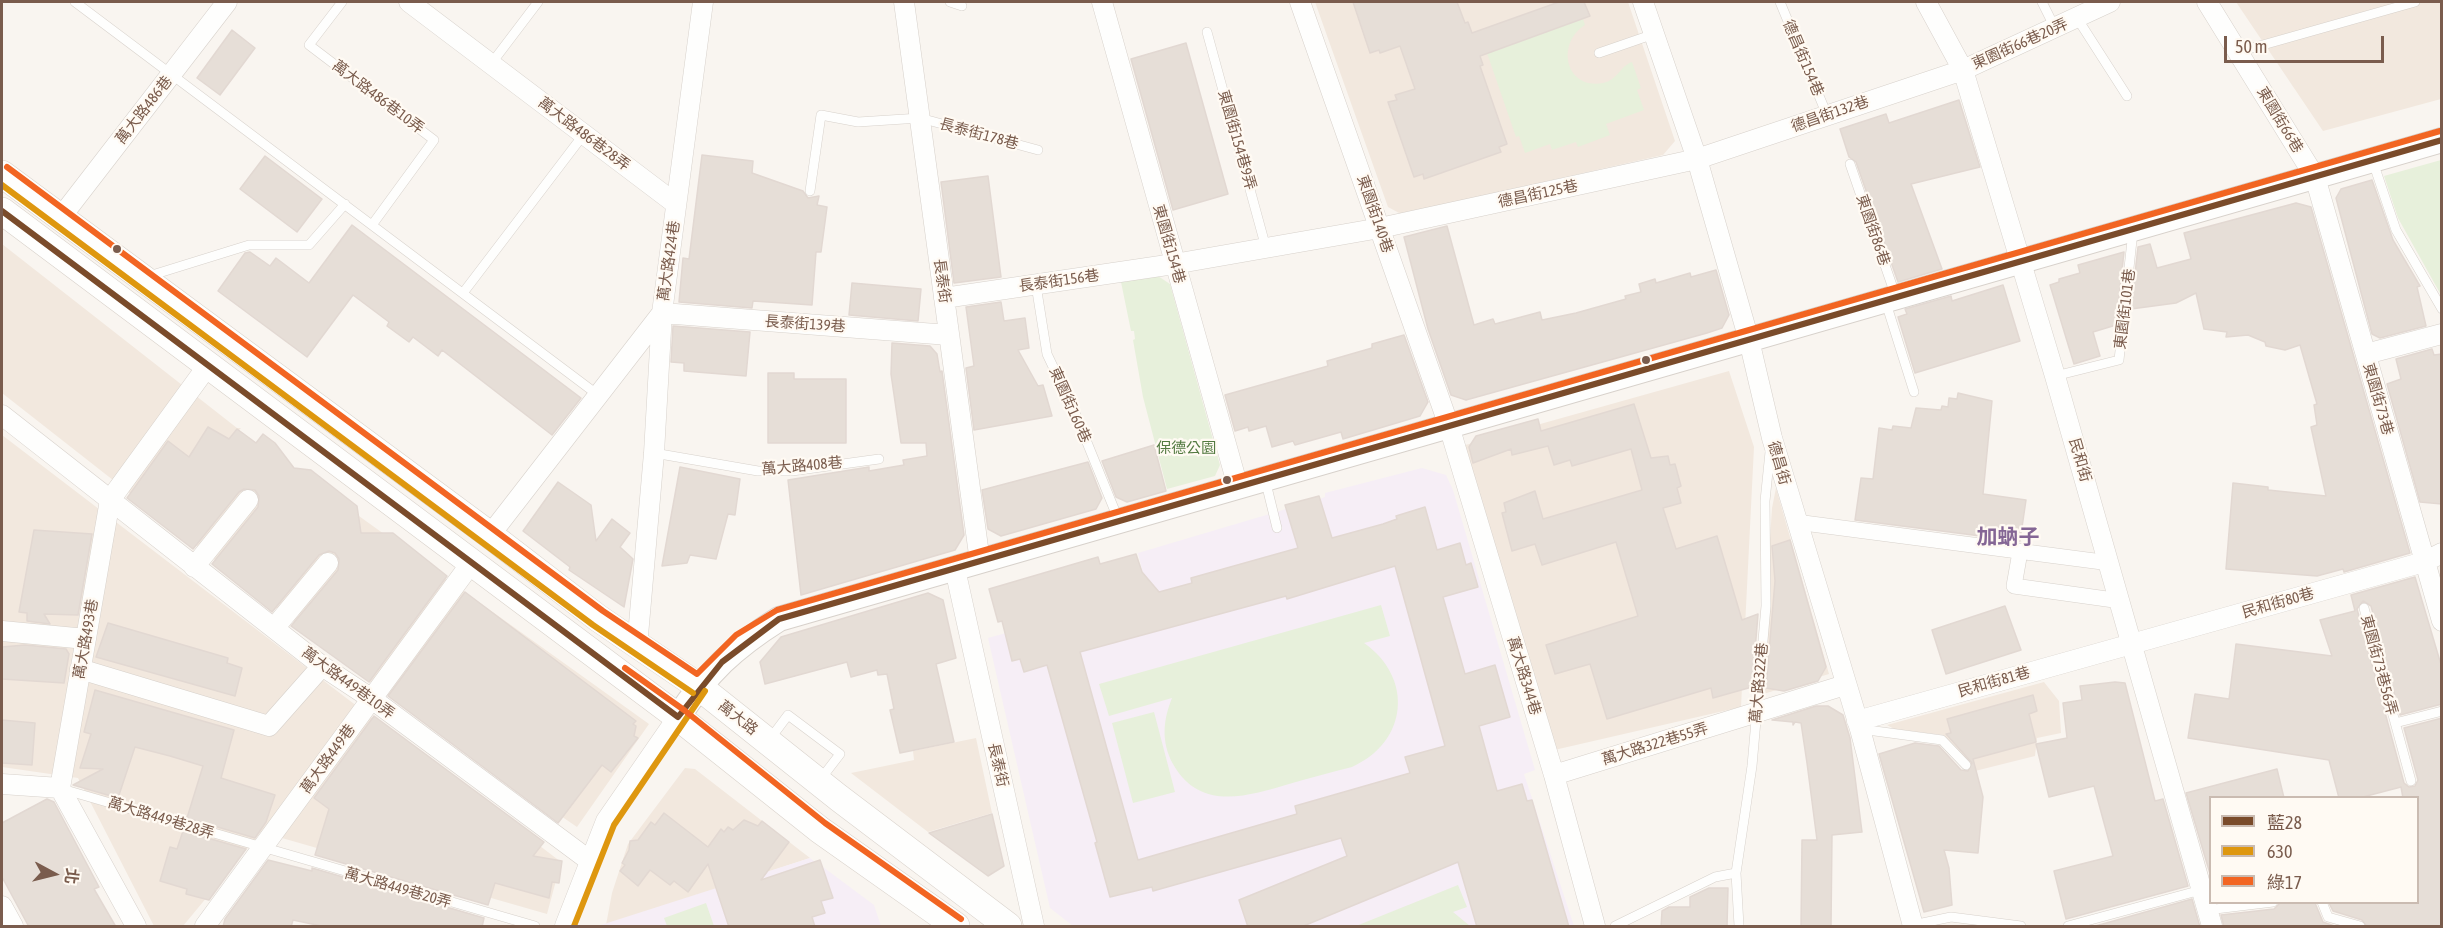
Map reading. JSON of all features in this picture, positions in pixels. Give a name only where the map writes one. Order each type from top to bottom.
[{"type":"main road","name":"萬大路","points":[[2,174],[637,646],[698,686],[1008,927]]},
{"type":"main road","points":[[2,211],[678,717],[820,830],[956,927]]},
{"type":"street","name":"萬大路486巷","points":[[61,217],[227,2]]},
{"type":"street","name":"萬大路486巷28弄","points":[[409,2],[676,204]]},
{"type":"street","name":"萬大路424巷","points":[[490,535],[662,313],[703,2]]},
{"type":"street","name":"長泰街","points":[[904,2],[980,561]]},
{"type":"street","name":"東園街154巷","points":[[1102,2],[1238,487]]},
{"type":"street","name":"東園街140巷","points":[[1300,2],[1449,426]]},
{"type":"street","name":"德昌街","points":[[1643,2],[1696,159],[1749,340],[1772,438],[1858,725],[1913,926]]},
{"type":"street","name":"民和街","points":[[1926,2],[1963,70],[2022,261],[2110,563],[2209,918]]},
{"type":"street","name":"東園街66巷20弄","points":[[1963,70],[2110,2]]},
{"type":"street","name":"東園街66巷","points":[[2207,2],[2315,177]]},
{"type":"street","name":"德昌街132巷","points":[[1696,159],[1963,70]]},
{"type":"street","points":[[565,927],[606,821],[618,801],[698,686],[742,642],[779,619],[2442,140]]},
{"type":"street","name":"德昌街125巷","points":[[1380,228],[1696,159]]},
{"type":"street","name":"東園街73巷","points":[[2315,177],[2366,354],[2433,558],[2442,621]]},
{"type":"street","points":[[1174,264],[1380,228]]},
{"type":"street","name":"長泰街156巷","points":[[944,298],[1174,264]]},
{"type":"street","points":[[637,646],[654,453],[662,313]]},
{"type":"street","name":"長泰街139巷","points":[[662,313],[949,335]]},
{"type":"street","points":[[2366,354],[2442,334]]},
{"type":"street","name":"萬大路493巷","points":[[60,788],[110,500],[209,364]]},
{"type":"street","name":"萬大路449巷10弄","points":[[2,415],[322,666],[372,699],[590,861]]},
{"type":"street","name":"萬大路344巷","points":[[1449,426],[1554,775],[1595,927]]},
{"type":"street","points":[[194,567],[248,500]]},
{"type":"street","points":[[1796,522],[2110,563]]},
{"type":"street","points":[[2020,552],[2014,586],[2121,601]]},
{"type":"street","name":"民和街80巷","points":[[2132,644],[2433,558]]},
{"type":"street","name":"萬大路449巷","points":[[205,927],[472,562]]},
{"type":"street","points":[[275,627],[328,563]]},
{"type":"street","name":"長泰街","points":[[955,568],[1034,927]]},
{"type":"street","points":[[2,631],[86,639]]},
{"type":"street","name":"民和街81巷","points":[[1858,725],[2132,644]]},
{"type":"street","points":[[81,669],[269,726],[322,666]]},
{"type":"street","name":"萬大路322巷55弄","points":[[1554,775],[1845,686]]},
{"type":"street","points":[[2,784],[60,788],[136,927]]},
{"type":"street","points":[[2,906],[13,927]]},
{"type":"lane","points":[[75,2],[598,395]]},
{"type":"lane","name":"萬大路486巷10弄","points":[[342,2],[309,45],[434,140],[372,225]]},
{"type":"lane","points":[[491,64],[538,2]]},
{"type":"lane","points":[[950,2],[962,6]]},
{"type":"lane","name":"德昌街154巷","points":[[1779,2],[1827,115]]},
{"type":"lane","points":[[2042,2],[2055,28]]},
{"type":"lane","points":[[2238,52],[2415,2]]},
{"type":"lane","points":[[2077,18],[2127,96]]},
{"type":"lane","name":"東園街154巷9弄","points":[[1207,32],[1266,248]]},
{"type":"lane","points":[[1599,53],[1654,34]]},
{"type":"lane","name":"長泰街178巷","points":[[810,191],[821,115],[858,122],[920,118],[1038,150]]},
{"type":"lane","points":[[463,293],[584,134]]},
{"type":"lane","points":[[2372,160],[2396,230],[2442,309]]},
{"type":"lane","name":"東園街86巷","points":[[1850,164],[1891,299],[1914,392]]},
{"type":"lane","points":[[144,278],[249,245],[309,245],[345,204]]},
{"type":"lane","name":"東園街101巷","points":[[2055,376],[2119,360],[2133,229]]},
{"type":"lane","name":"東園街160巷","points":[[1036,285],[1047,354],[1075,413],[1119,521]]},
{"type":"lane","name":"萬大路322巷","points":[[1739,927],[1736,873],[1752,766],[1766,606],[1765,501],[1772,438]]},
{"type":"lane","name":"萬大路408巷","points":[[654,453],[758,471],[792,471],[879,459]]},
{"type":"lane","points":[[1265,479],[1277,528]]},
{"type":"lane","name":"東園街73巷56弄","points":[[2364,608],[2411,781]]},
{"type":"lane","name":"東園街73巷56弄","points":[[2395,723],[2442,711]]},
{"type":"lane","points":[[1858,725],[1942,740],[1966,765]]},
{"type":"lane","name":"萬大路449巷28弄","points":[[60,788],[262,849]]},
{"type":"lane","name":"萬大路449巷20弄","points":[[262,849],[535,927]]},
{"type":"lane","points":[[1615,927],[1715,877],[1736,873]]},
{"type":"lane","points":[[2068,927],[2201,890]]},
{"type":"lane","points":[[2209,918],[2269,904]]},
{"type":"lane","points":[[2322,904],[2328,917],[2360,927]]},
{"type":"lane","points":[[1913,926],[1951,917],[2021,927]]},
{"type":"shaded area","points":[[1315,2],[1628,2],[1675,141],[1663,155],[1401,214],[1388,207]]},
{"type":"shaded area","points":[[2236,2],[2441,2],[2441,99],[2323,131]]},
{"type":"shaded area","points":[[2,244],[237,428],[241,428],[239,430],[649,724],[577,827],[405,709],[2,393]]},
{"type":"shaded area","points":[[1729,371],[1754,447],[1741,707],[1550,751],[1462,446]]},
{"type":"shaded area","points":[[2,435],[561,862],[547,914],[261,832],[183,926],[154,926],[78,778],[2,767]]},
{"type":"shaded area","points":[[1422,468],[1446,475],[1453,490],[1535,770],[1524,774],[1574,926],[1073,926],[1050,908],[988,638],[1148,594],[1138,553],[1286,509],[1285,505],[1319,496],[1320,499],[1325,497],[1325,493]]},
{"type":"shaded area","points":[[1776,488],[1829,674],[1760,695],[1772,508]]},
{"type":"shaded area","points":[[2044,682],[2059,701],[2061,733],[2037,738],[2035,756],[1975,771],[1943,735],[1894,729],[1887,725]]},
{"type":"shaded area","points":[[976,738],[992,813],[928,832],[851,773],[914,760],[913,751]]},
{"type":"shaded area","points":[[685,768],[695,769],[810,858],[606,925],[612,893],[628,844]]},
{"type":"shaded area","points":[[810,858],[815,862],[820,860],[823,867],[874,905],[881,926],[598,926]]},
{"type":"green space","points":[[1583,19],[1585,25],[1570,43],[1569,64],[1573,73],[1580,80],[1603,83],[1612,79],[1632,62],[1641,88],[1637,90],[1644,110],[1606,124],[1610,135],[1578,147],[1576,142],[1552,150],[1550,144],[1525,153],[1519,136],[1516,137],[1487,53]]},
{"type":"green space","points":[[2442,160],[2441,295],[2398,218],[2384,176]]},
{"type":"green space","name":"保德公園","points":[[1158,276],[1170,284],[1220,465],[1215,476],[1167,489],[1143,397],[1133,340],[1135,339],[1134,331],[1131,331],[1121,282]]},
{"type":"green space","points":[[1381,605],[1390,636],[1364,643],[1380,657],[1391,674],[1397,691],[1398,709],[1394,726],[1385,742],[1371,756],[1352,767],[1257,793],[1241,796],[1211,795],[1197,789],[1184,779],[1169,756],[1165,731],[1172,698],[1109,716],[1099,684]]},
{"type":"green space","points":[[1154,712],[1175,792],[1133,803],[1112,723]]},
{"type":"green space","points":[[1458,885],[1467,907],[1453,912],[1470,926],[1356,926]]},
{"type":"green space","points":[[706,903],[714,926],[667,926],[664,918]]},
{"type":"building","points":[[1353,2],[1457,2],[1465,23],[1468,22],[1472,33],[1559,2],[1584,2],[1590,16],[1480,56],[1483,65],[1480,66],[1507,144],[1499,147],[1501,152],[1424,179],[1423,174],[1414,177],[1388,102],[1397,100],[1395,95],[1415,89],[1400,46],[1380,53],[1379,50],[1370,53]]},
{"type":"building","points":[[232,30],[255,48],[220,95],[197,78]]},
{"type":"building","points":[[1186,43],[1228,194],[1173,210],[1131,59]]},
{"type":"building","points":[[1959,100],[1980,167],[1911,184],[1942,269],[1898,282],[1856,162],[1849,157],[1840,129],[1886,114],[1889,123]]},
{"type":"building","points":[[702,155],[753,161],[752,173],[803,191],[808,198],[819,196],[817,205],[827,207],[821,252],[816,252],[812,305],[753,301],[752,308],[679,302],[683,258],[689,259]]},
{"type":"building","points":[[265,156],[322,199],[297,232],[240,189]]},
{"type":"building","points":[[988,176],[1001,277],[954,283],[941,182]]},
{"type":"building","points":[[2372,180],[2393,240],[2420,286],[2417,287],[2426,326],[2380,338],[2372,334],[2336,198],[2341,189]]},
{"type":"building","points":[[2296,203],[2311,207],[2410,553],[2344,572],[2343,569],[2317,576],[2226,569],[2233,483],[2268,487],[2268,490],[2326,496],[2311,427],[2317,425],[2314,405],[2317,404],[2300,345],[2285,350],[2266,346],[2265,342],[2248,335],[2226,337],[2227,332],[2204,329],[2196,293],[2176,303],[2131,309],[2138,247],[2150,244],[2157,268],[2191,259],[2184,233]]},
{"type":"building","points":[[352,225],[581,398],[552,435],[442,350],[438,356],[413,337],[409,342],[387,326],[389,322],[353,295],[307,357],[218,291],[245,253],[250,252],[270,266],[276,258],[309,283]]},
{"type":"building","points":[[1447,226],[1474,325],[1493,319],[1495,324],[1540,312],[1542,320],[1576,313],[1626,299],[1625,296],[1641,292],[1639,284],[1655,279],[1656,283],[1690,273],[1691,277],[1716,270],[1729,315],[1722,328],[1707,333],[1466,400],[1451,395],[1428,329],[1404,237]]},
{"type":"building","points":[[2124,252],[2116,325],[2093,332],[2100,356],[2074,364],[2050,285],[2059,282],[2059,279],[2080,273],[2078,265]]},
{"type":"building","points":[[852,283],[921,289],[918,321],[849,315]]},
{"type":"building","points":[[2003,285],[2020,341],[1915,373],[1898,317],[1907,314],[1905,309],[1951,296],[1952,301]]},
{"type":"building","points":[[1001,302],[1004,321],[1025,318],[1029,348],[1018,350],[1038,386],[1043,385],[1052,416],[974,430],[966,368],[974,366],[966,307]]},
{"type":"building","points":[[673,326],[750,332],[746,376],[684,371],[684,363],[671,362]]},
{"type":"building","points":[[1404,335],[1428,402],[1420,416],[1343,439],[1341,432],[1295,445],[1293,441],[1272,447],[1266,426],[1249,431],[1248,427],[1235,431],[1225,395],[1328,366],[1327,361],[1372,348],[1372,344]]},
{"type":"building","points":[[892,343],[930,346],[937,354],[940,372],[942,371],[964,535],[955,550],[801,595],[788,480],[869,467],[869,471],[904,465],[903,460],[927,456],[926,443],[901,443],[891,374]]},
{"type":"building","points":[[2432,349],[2434,355],[2442,354],[2442,504],[2420,502],[2387,384],[2401,379],[2396,359]]},
{"type":"building","points":[[768,373],[794,373],[794,379],[846,379],[846,443],[768,443]]},
{"type":"building","points":[[1958,393],[1992,401],[1983,494],[2026,500],[2020,541],[1855,520],[1861,478],[1873,479],[1879,428],[1892,430],[1893,426],[1911,428],[1916,408],[1941,410],[1942,406],[1948,407],[1949,398],[1957,399]]},
{"type":"building","points":[[1634,404],[1651,458],[1668,456],[1670,465],[1675,464],[1681,486],[1677,488],[1681,503],[1663,508],[1676,549],[1717,536],[1742,620],[1758,614],[1752,687],[1713,698],[1711,688],[1607,719],[1590,664],[1555,674],[1546,645],[1638,616],[1616,542],[1542,565],[1535,544],[1512,551],[1502,513],[1506,512],[1504,503],[1535,491],[1543,519],[1642,490],[1631,449],[1572,466],[1570,460],[1554,465],[1548,446],[1512,455],[1511,449],[1473,463],[1469,447],[1476,436],[1538,419],[1541,431]]},
{"type":"building","points":[[208,427],[229,439],[237,429],[256,443],[263,434],[275,443],[294,468],[311,470],[357,506],[361,533],[393,533],[447,576],[369,682],[291,626],[338,570],[339,559],[335,553],[329,551],[319,555],[272,612],[212,564],[258,507],[259,496],[255,490],[244,489],[239,492],[193,549],[127,498],[168,441],[189,457]]},
{"type":"building","points":[[1154,445],[1166,491],[1127,502],[1116,497],[1102,461]]},
{"type":"building","points":[[1088,462],[1102,498],[1096,509],[1001,536],[988,529],[982,490]]},
{"type":"building","points":[[680,467],[740,479],[735,515],[728,514],[716,559],[690,555],[687,563],[662,566]]},
{"type":"building","points":[[558,482],[591,505],[596,541],[612,519],[630,533],[620,547],[633,559],[624,607],[569,570],[570,567],[523,531]]},
{"type":"building","points":[[1319,496],[1332,538],[1383,524],[1397,519],[1396,516],[1425,507],[1437,550],[1460,543],[1466,565],[1471,563],[1478,587],[1443,597],[1465,674],[1495,665],[1510,717],[1479,726],[1497,791],[1522,784],[1527,801],[1532,800],[1569,927],[1477,927],[1458,862],[1301,927],[1248,927],[1239,900],[1347,856],[1341,838],[1153,891],[1152,887],[1110,897],[1095,843],[1097,842],[1047,665],[1024,672],[1020,659],[1012,661],[1002,621],[998,622],[989,589],[1098,557],[1100,564],[1136,554],[1142,572],[1159,592],[1192,583],[1191,578],[1298,548],[1285,505]],"holes":[[[1395,566],[1445,746],[1405,757],[1410,773],[1295,806],[1297,814],[1138,860],[1080,652],[1286,596],[1287,599]]]},
{"type":"building","points":[[34,530],[92,534],[78,615],[44,614],[50,624],[27,621],[27,613],[19,612]]},
{"type":"building","points":[[1790,540],[1826,667],[1818,681],[1784,691],[1766,688],[1775,581],[1772,546]]},
{"type":"building","points":[[2415,577],[2442,668],[2442,704],[2400,715],[2371,606],[2363,601],[2357,609],[2404,783],[2409,787],[2415,786],[2418,780],[2404,728],[2442,718],[2442,927],[2367,927],[2362,920],[2333,911],[2330,904],[2419,904],[2419,796],[2403,796],[2401,787],[2367,796],[2338,796],[2329,760],[2188,738],[2195,694],[2229,699],[2236,644],[2332,656],[2320,620],[2355,611],[2351,595]]},
{"type":"building","points":[[465,592],[636,721],[633,724],[636,726],[634,736],[638,738],[611,772],[602,765],[558,823],[388,696]]},
{"type":"building","points":[[928,593],[943,600],[956,658],[936,664],[954,742],[900,753],[890,710],[894,709],[887,674],[878,675],[877,670],[851,677],[847,662],[765,684],[760,662],[781,637]]},
{"type":"building","points":[[2005,606],[2021,650],[1946,674],[1932,630]]},
{"type":"building","points":[[108,623],[228,658],[227,663],[242,668],[235,696],[96,657]]},
{"type":"building","points":[[25,645],[66,649],[69,654],[64,683],[2,679],[2,647]]},
{"type":"building","points":[[2125,683],[2155,801],[2163,799],[2188,886],[2066,919],[2054,871],[2113,856],[2094,786],[2049,797],[2036,744],[2067,738],[2063,703],[2082,700],[2080,686]]},
{"type":"building","points":[[95,690],[234,730],[221,778],[275,795],[266,822],[255,838],[187,818],[203,766],[170,756],[135,747],[118,798],[73,785],[103,769],[80,768],[91,734],[84,732]]},
{"type":"building","points":[[2033,695],[2037,711],[2029,714],[2036,742],[1973,759],[1983,797],[1978,853],[1944,850],[1949,868],[1952,905],[1924,912],[1879,754],[1915,743],[1939,746],[1961,770],[1968,771],[1972,763],[1946,734],[1951,733],[1947,719]]},
{"type":"building","points":[[1816,706],[1828,706],[1843,715],[1850,738],[1862,832],[1832,835],[1831,927],[1801,927],[1802,840],[1817,840],[1807,763],[1801,723],[1795,722],[1793,725],[1793,722],[1772,720]]},
{"type":"building","points":[[374,716],[544,842],[533,856],[562,861],[559,883],[552,882],[549,898],[495,883],[488,905],[315,855],[329,809],[314,798]]},
{"type":"building","points":[[2,720],[35,723],[32,765],[2,763]]},
{"type":"building","points":[[2277,769],[2284,796],[2209,796],[2209,870],[2186,793]]},
{"type":"building","points":[[47,799],[54,802],[99,887],[94,889],[116,927],[29,927],[2,877],[2,823]]},
{"type":"building","points":[[664,813],[708,847],[721,829],[724,832],[728,827],[733,830],[744,820],[758,826],[762,821],[789,842],[761,880],[820,860],[833,898],[821,901],[825,913],[812,917],[815,927],[729,927],[708,864],[688,892],[674,881],[670,885],[650,870],[638,886],[620,871],[625,865],[622,863],[629,850],[630,841],[638,840],[651,822],[655,825]]},
{"type":"building","points":[[992,814],[1004,866],[988,876],[929,833]]},
{"type":"building","points":[[183,831],[246,849],[209,900],[186,894],[187,889],[160,881],[170,847],[177,849]]},
{"type":"building","points":[[268,860],[312,871],[312,868],[484,918],[482,927],[326,927],[293,920],[291,927],[223,927],[225,919]]},
{"type":"building","points":[[1709,888],[1728,888],[1727,927],[1661,927],[1662,911],[1669,907],[1690,907],[1690,897]]},
{"type":"building","points":[[2192,899],[2200,927],[2092,927]]},
{"type":"building","points":[[2279,904],[2315,904],[2323,922],[2337,927],[2224,927],[2221,915],[2274,909]]},
{"type":"transit line","name":"綠17","points":[[7,167],[603,611],[697,674],[736,635],[777,610],[2440,131]]},
{"type":"transit line","name":"藍28","points":[[2,211],[678,717],[722,662],[779,619],[2442,140]]},
{"type":"transit line","name":"630","points":[[2,185],[593,625],[693,693]]},
{"type":"transit line","name":"綠17","points":[[625,668],[684,710],[825,823],[961,919]]},
{"type":"transit line","name":"630","points":[[574,926],[614,825],[705,691]]},
{"type":"district","name":"加蚋子","points":[[2008,537]]}]
